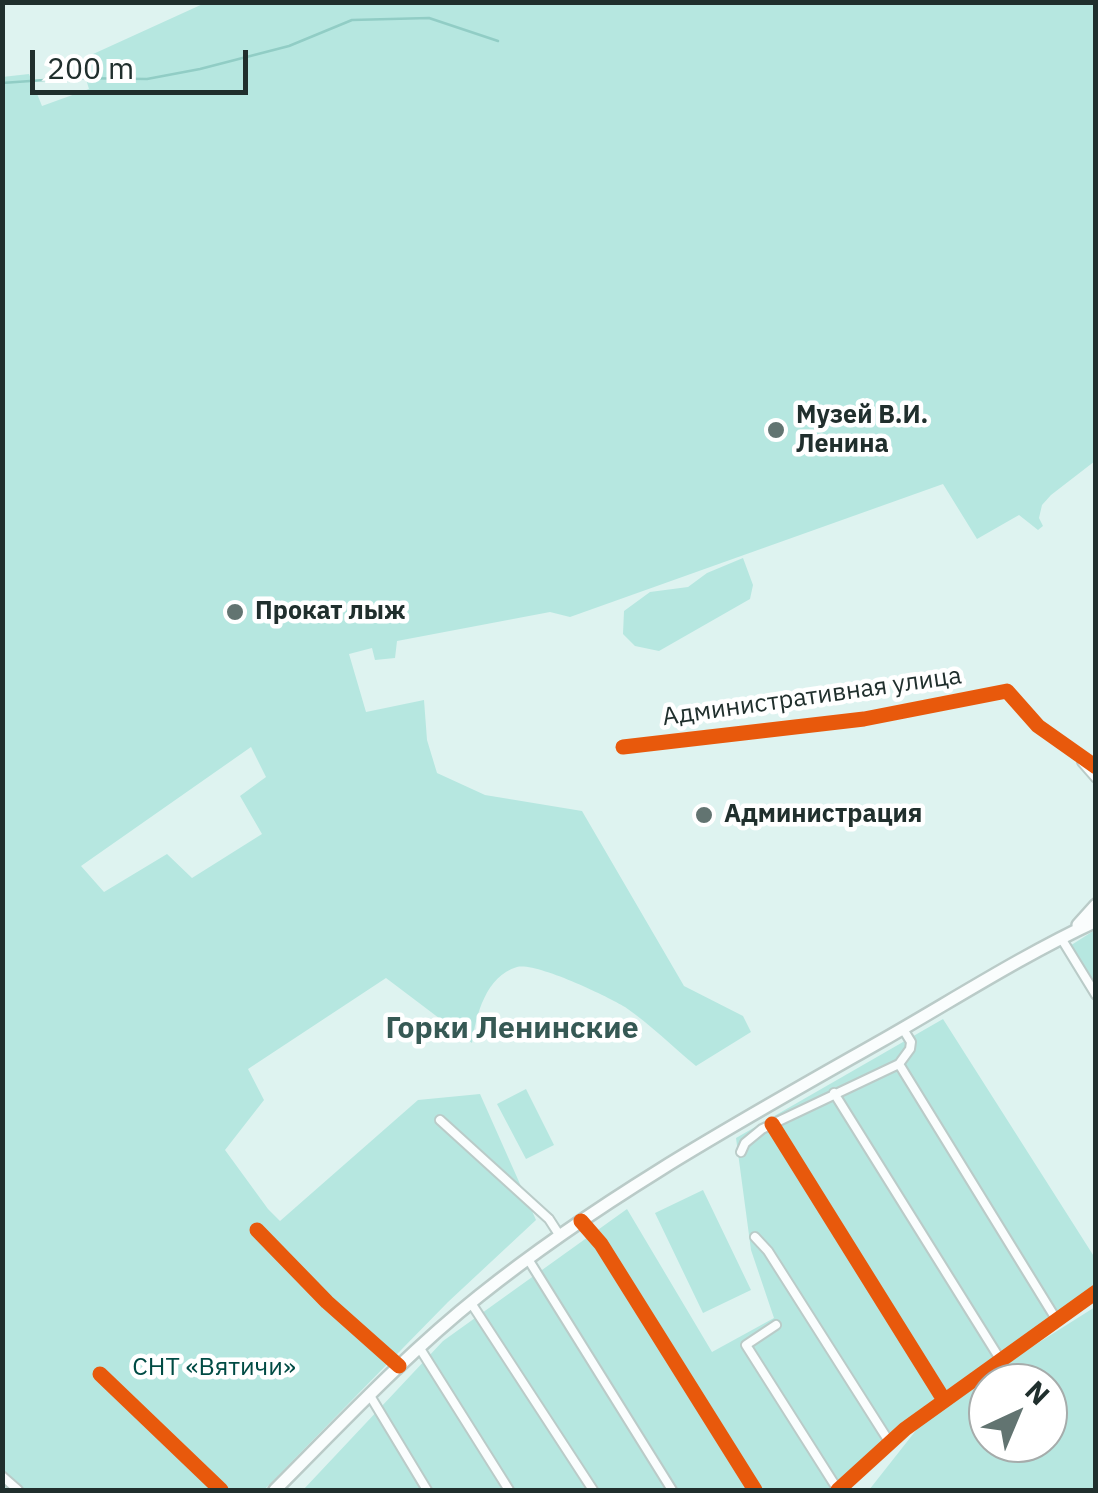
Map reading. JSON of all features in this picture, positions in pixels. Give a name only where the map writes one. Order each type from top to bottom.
[{"type":"main road","points":[[1066,935],[1096,905]]},
{"type":"main road","points":[[275,1490],[419,1347],[581,1221],[698,1146],[1096,920]]},
{"type":"street","name":"Административная улица","points":[[623,747],[864,719],[1007,691],[1038,726],[1076,755]]},
{"type":"street","points":[[1076,755],[1096,768]]},
{"type":"street","points":[[1076,755],[1096,778]]},
{"type":"street","points":[[1066,935],[1096,995]]},
{"type":"street","points":[[741,1152],[752,1137],[772,1124],[899,1064],[911,1042],[903,1029]]},
{"type":"street","points":[[899,1064],[1056,1319]]},
{"type":"street","points":[[834,1093],[1000,1359]]},
{"type":"street","points":[[440,1120],[549,1219],[560,1236]]},
{"type":"street","points":[[772,1124],[944,1400]]},
{"type":"street","points":[[581,1221],[601,1244],[755,1490]]},
{"type":"street","points":[[257,1230],[327,1302],[398,1366]]},
{"type":"street","points":[[755,1237],[768,1251],[890,1443]]},
{"type":"street","points":[[528,1259],[672,1490]]},
{"type":"street","points":[[776,1325],[746,1345],[838,1490],[944,1400],[1096,1292]]},
{"type":"street","points":[[471,1303],[593,1490]]},
{"type":"street","points":[[419,1347],[510,1490]]},
{"type":"street","points":[[100,1374],[222,1490]]},
{"type":"street","points":[[369,1394],[427,1490]]},
{"type":"street","points":[[2,1476],[18,1490]]},
{"type":"green space","name":"СНТ «Вятичи»","points":[[205,3],[1095,3],[1095,461],[1042,505],[1039,518],[1043,526],[1038,530],[1019,515],[977,539],[943,484],[570,617],[550,612],[397,641],[395,658],[375,660],[372,648],[349,654],[366,712],[424,700],[427,740],[437,773],[485,795],[582,811],[684,986],[743,1016],[751,1032],[696,1066],[616,1002],[555,975],[517,967],[497,979],[484,998],[472,1043],[386,978],[248,1069],[264,1100],[225,1150],[280,1221],[418,1100],[480,1094],[536,1220],[448,1302],[264,1490],[3,1490],[2,77],[29,74],[42,106],[89,89],[80,60]],"holes":[[[251,747],[266,777],[240,796],[262,834],[192,878],[167,854],[104,892],[81,866]]]},
{"type":"green space","points":[[743,558],[753,585],[750,599],[659,651],[635,646],[623,634],[624,611],[650,592],[688,587],[707,573]]},
{"type":"green space","points":[[1095,930],[1095,1001],[1065,949]]},
{"type":"green space","points":[[943,1019],[1095,1258],[1095,1286],[986,1363],[968,1363],[968,1376],[918,1411],[830,1490],[303,1490],[443,1341],[627,1209],[712,1352],[774,1318],[751,1250],[736,1138]]},
{"type":"green space","points":[[526,1089],[554,1145],[526,1159],[497,1104]]},
{"type":"green space","points":[[703,1190],[751,1290],[703,1313],[655,1213]]},
{"type":"green space","points":[[1095,1307],[1095,1490],[869,1490],[932,1410],[968,1387],[968,1463],[1068,1463],[1068,1363],[1006,1363]]},
{"type":"waterway","points":[[2,83],[73,78],[147,79],[289,46],[352,20],[429,18],[498,41]]},
{"type":"cycle path","points":[[623,747],[864,719],[1007,691],[1038,726],[1096,767]]},
{"type":"cycle path","points":[[772,1124],[944,1400]]},
{"type":"cycle path","points":[[581,1221],[601,1244],[755,1490]]},
{"type":"cycle path","points":[[257,1230],[327,1302],[399,1366]]},
{"type":"cycle path","points":[[838,1490],[905,1429],[1096,1292]]},
{"type":"cycle path","points":[[100,1374],[221,1490]]},
{"type":"place","name":"Музей В.И. Ленина","points":[[776,430]]},
{"type":"place","name":"Прокат лыж","points":[[235,612]]},
{"type":"place","name":"Администрация","points":[[704,815]]},
{"type":"district","name":"Горки Ленинские","points":[[512,1029]]}]
